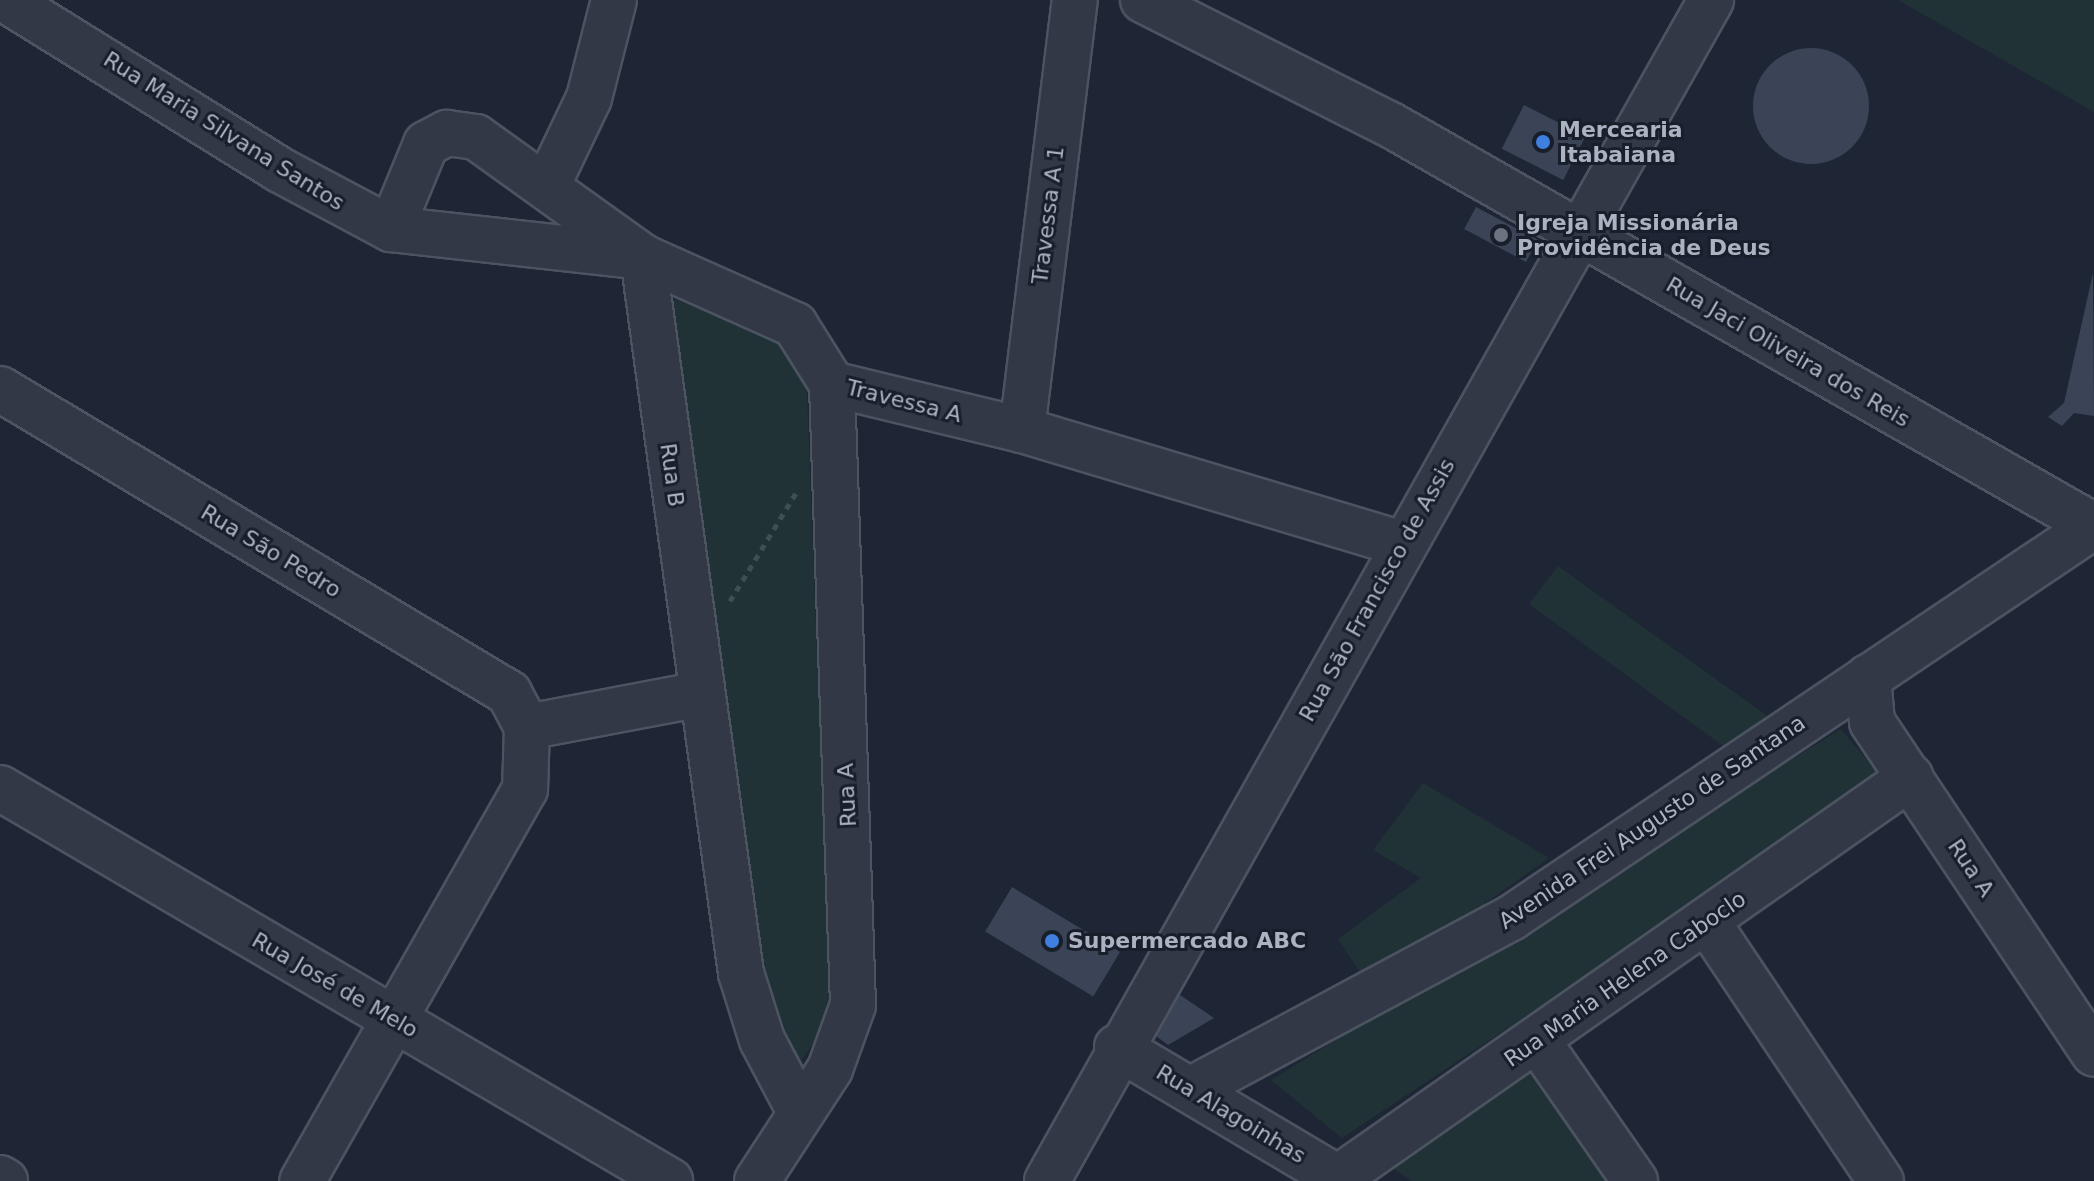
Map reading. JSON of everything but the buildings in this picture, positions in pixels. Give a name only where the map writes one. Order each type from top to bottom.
[{"type":"street","name":"Rua Maria Silvana Santos","points":[[6,0],[280,170],[391,229],[643,257]]},
{"type":"street","points":[[548,184],[589,98],[614,0]]},
{"type":"street","name":"Travessa A 1","points":[[1022,430],[1075,0]]},
{"type":"street","name":"Rua Jaci Oliveira dos Reis","points":[[1143,0],[1389,124],[2094,526]]},
{"type":"street","name":"Rua São Francisco de Assis","points":[[1047,1181],[1117,1047],[1711,0]]},
{"type":"street","name":"Travessa A","points":[[391,229],[422,151],[440,134],[476,137],[548,184],[643,257],[795,325],[832,384],[1022,430],[1403,544]]},
{"type":"street","name":"Rua B","points":[[643,257],[699,675],[749,1008],[799,1110]]},
{"type":"street","name":"Rua A","points":[[757,1181],[845,1037],[854,977],[832,384]]},
{"type":"street","name":"Rua São Pedro","points":[[0,389],[509,693],[527,727]]},
{"type":"street","name":"Avenida Frei Augusto de Santana","points":[[1192,1089],[1511,918],[2094,526]]},
{"type":"street","points":[[302,1181],[525,789],[527,727],[699,675]]},
{"type":"street","name":"Rua A","points":[[1868,677],[1872,722],[2094,1053]]},
{"type":"street","name":"Rua Maria Helena Caboclo","points":[[1341,1180],[1911,777]]},
{"type":"street","name":"Rua José de Melo","points":[[0,788],[670,1181]]},
{"type":"street","points":[[1708,923],[1881,1181]]},
{"type":"street","points":[[1537,1040],[1635,1181]]},
{"type":"street","name":"Rua Alagoinhas","points":[[1117,1047],[1341,1180]]},
{"type":"street","points":[[0,1178],[5,1181]]},
{"type":"path","points":[[699,675],[801,484]]},
{"type":"shaded area","points":[[1898,0],[2094,0],[2094,112]]},
{"type":"shaded area","points":[[666,296],[779,338],[806,367],[831,1020],[799,1063],[765,999]]},
{"type":"shaded area","points":[[1558,566],[1780,725],[1730,751],[1529,604]]},
{"type":"shaded area","points":[[1841,729],[1883,779],[1342,1138],[1271,1080]]},
{"type":"shaded area","points":[[1423,783],[1549,858],[1369,986],[1338,939],[1421,878],[1373,850]]},
{"type":"shaded area","points":[[1531,1073],[1606,1181],[1412,1181],[1389,1166]]},
{"type":"place","name":"Mercearia Itabaiana","points":[[1543,142]]},
{"type":"place","name":"Igreja Missionária Providência de Deus","points":[[1501,235]]},
{"type":"place","name":"Supermercado ABC","points":[[1052,941]]}]
